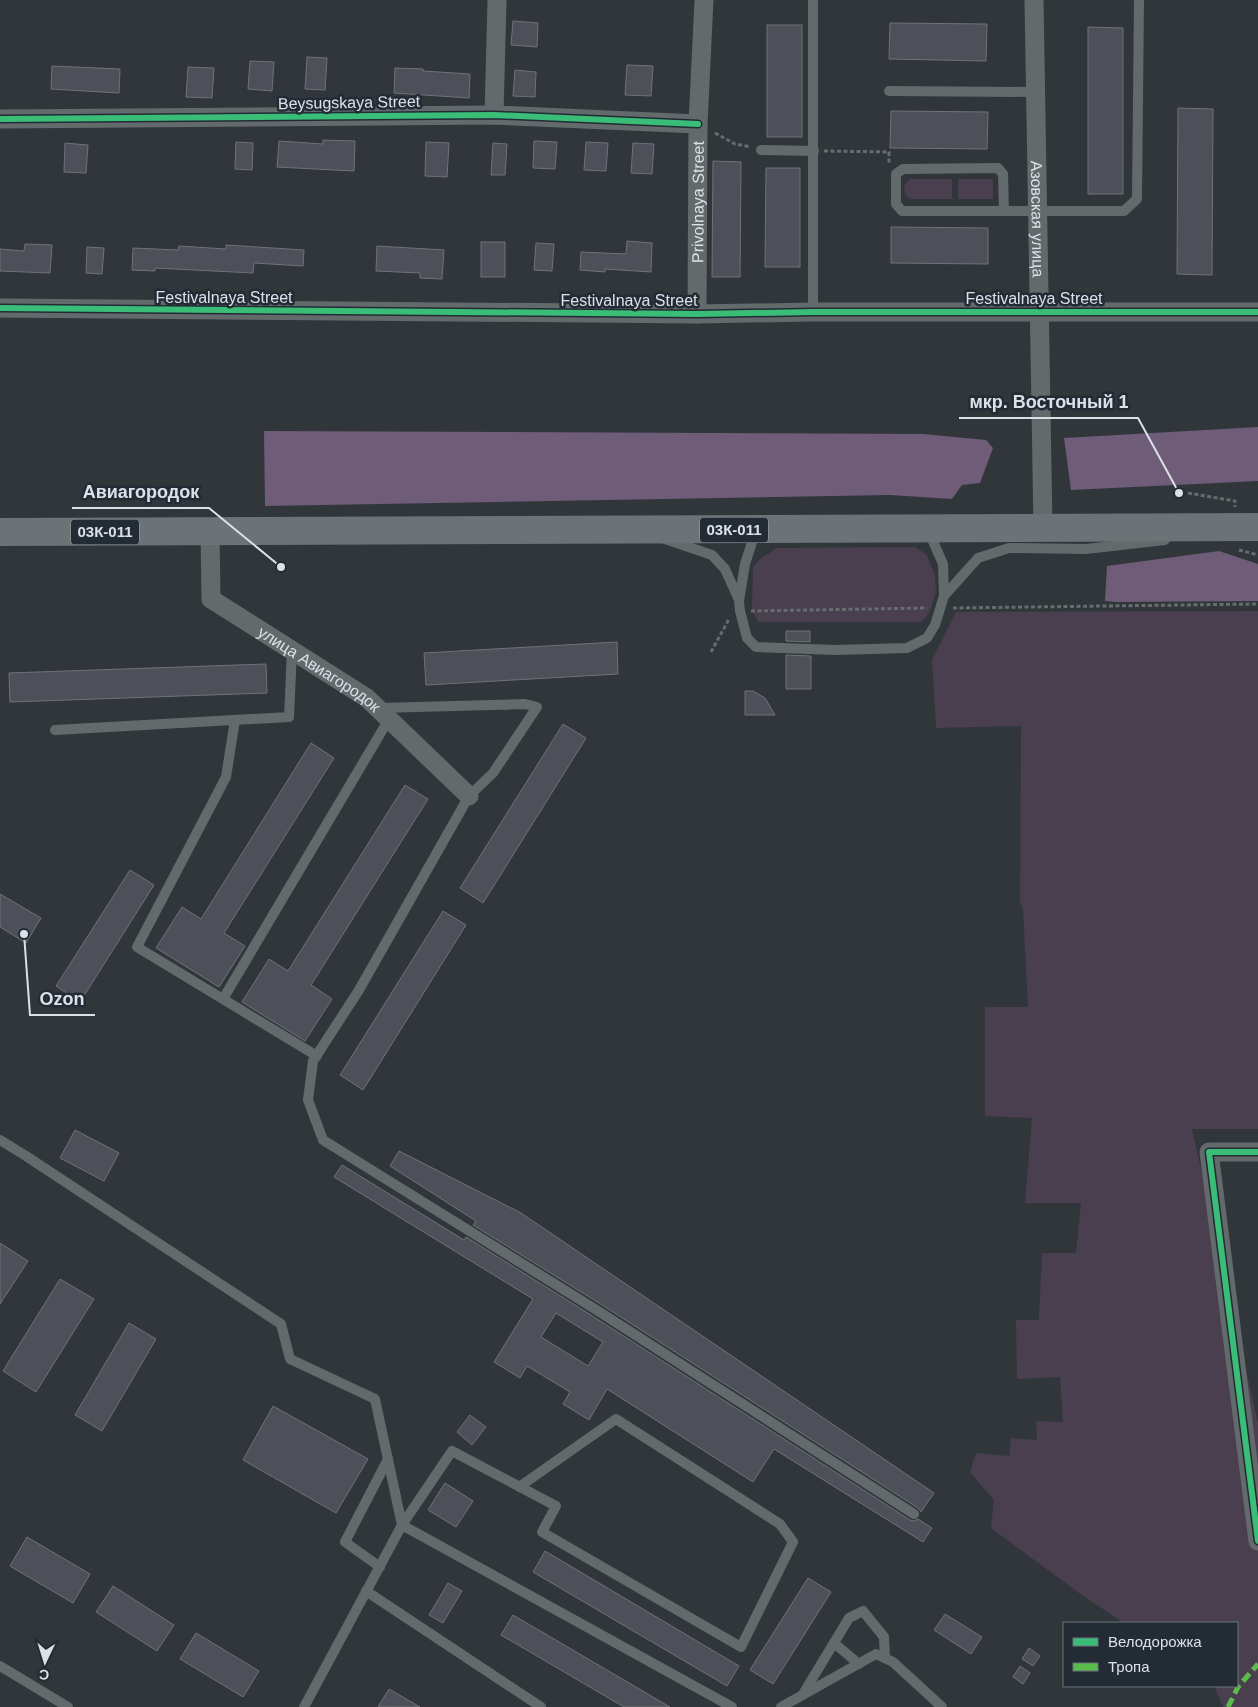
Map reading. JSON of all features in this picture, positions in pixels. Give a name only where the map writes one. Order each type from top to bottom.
[{"type":"main road","name":"03К-011","points":[[0,532],[1258,528]]},
{"type":"street","points":[[494,115],[497,0]]},
{"type":"street","name":"Privolnaya Street","points":[[697,314],[698,124],[704,0]]},
{"type":"street","name":"Азовская улица","points":[[1034,0],[1043,528]]},
{"type":"street","name":"Beysugskaya Street","points":[[0,120],[494,115],[698,124]]},
{"type":"street","name":"Festivalnaya Street","points":[[0,308],[697,314],[1040,311],[1258,312]]},
{"type":"street","name":"улица Авиагородок","points":[[210,532],[211,599],[367,698],[469,796]]},
{"type":"street","points":[[1258,1152],[1209,1152],[1258,1541]]},
{"type":"lane","points":[[813,0],[813,312]]},
{"type":"lane","points":[[1004,211],[1003,174],[998,168],[903,169],[896,174],[896,204],[902,211],[1004,211],[1038,211],[1124,210],[1137,199],[1139,0]]},
{"type":"lane","points":[[889,90],[1035,92]]},
{"type":"lane","points":[[761,150],[814,151]]},
{"type":"lane","points":[[944,596],[978,558],[1009,548],[1086,548],[1258,528]]},
{"type":"lane","points":[[640,530],[712,555],[726,569],[739,606],[747,638],[756,646],[835,650],[907,648],[927,638],[935,625],[944,596],[943,564],[927,529]]},
{"type":"lane","points":[[739,606],[746,564],[756,530]]},
{"type":"lane","points":[[55,730],[289,717],[292,650]]},
{"type":"lane","points":[[223,999],[384,714],[525,704],[537,707],[494,773],[469,796],[360,990],[313,1061],[308,1100],[323,1140],[595,1309],[914,1514]]},
{"type":"lane","points":[[235,720],[226,777],[136,947],[316,1056]]},
{"type":"lane","points":[[0,1140],[281,1324],[290,1358],[375,1399],[402,1525],[732,1707]]},
{"type":"lane","points":[[304,1707],[402,1525],[452,1451],[519,1487],[556,1506],[542,1532],[741,1647],[793,1542],[780,1524],[616,1419],[519,1487]]},
{"type":"lane","points":[[380,1567],[345,1542],[388,1459]]},
{"type":"lane","points":[[366,1592],[541,1707]]},
{"type":"lane","points":[[803,1695],[849,1618],[863,1611],[884,1637],[885,1658]]},
{"type":"lane","points":[[834,1643],[859,1664]]},
{"type":"lane","points":[[781,1707],[876,1654],[893,1662],[942,1707]]},
{"type":"lane","points":[[0,1666],[68,1707]]},
{"type":"path","points":[[698,124],[735,144],[761,150]]},
{"type":"path","points":[[814,151],[889,152],[888,164],[900,171]]},
{"type":"path","points":[[711,652],[732,613],[739,606],[941,608],[1258,604]]},
{"type":"shaded area","points":[[910,179],[952,179],[952,199],[910,199],[904,189]]},
{"type":"shaded area","points":[[958,179],[993,179],[993,199],[958,199]]},
{"type":"shaded area","points":[[1258,427],[1258,481],[1071,490],[1064,438]]},
{"type":"shaded area","points":[[264,431],[923,434],[986,440],[993,448],[980,483],[962,485],[952,499],[890,495],[265,506]]},
{"type":"shaded area","points":[[915,547],[926,554],[935,575],[936,592],[929,613],[922,622],[758,622],[752,609],[753,567],[760,559],[777,548]]},
{"type":"shaded area","points":[[1219,551],[1258,564],[1258,601],[1105,601],[1107,566]]},
{"type":"shaded area","points":[[1258,611],[1258,1129],[1192,1129],[1258,1423],[1258,1707],[1223,1707],[1214,1687],[1238,1687],[1238,1622],[1122,1622],[1079,1593],[991,1528],[994,1500],[970,1472],[976,1453],[1009,1456],[1011,1438],[1037,1440],[1036,1421],[1063,1422],[1060,1377],[1017,1379],[1016,1320],[1039,1320],[1042,1253],[1076,1253],[1081,1203],[1025,1203],[1032,1118],[985,1116],[985,1007],[1028,1007],[1023,908],[1020,903],[1021,726],[936,728],[932,660],[956,612]]},
{"type":"building","points":[[513,21],[538,23],[537,47],[511,45]]},
{"type":"building","points":[[890,23],[987,24],[986,61],[889,59]]},
{"type":"building","points":[[767,25],[802,25],[802,137],[767,137]]},
{"type":"building","points":[[1088,27],[1123,28],[1123,194],[1088,194]]},
{"type":"building","points":[[307,57],[327,58],[325,90],[305,89]]},
{"type":"building","points":[[250,61],[274,62],[272,91],[248,89]]},
{"type":"building","points":[[627,65],[653,66],[651,96],[625,95]]},
{"type":"building","points":[[52,66],[120,69],[119,93],[51,89]]},
{"type":"building","points":[[188,67],[214,68],[212,98],[186,97]]},
{"type":"building","points":[[395,68],[470,74],[469,98],[394,93]]},
{"type":"building","points":[[515,70],[536,72],[535,97],[513,96]]},
{"type":"building","points":[[1178,108],[1213,109],[1212,275],[1177,274]]},
{"type":"building","points":[[891,111],[988,112],[987,149],[890,148]]},
{"type":"building","points":[[323,140],[355,141],[354,171],[277,167],[279,141],[323,144]]},
{"type":"building","points":[[534,141],[557,142],[555,169],[533,168]]},
{"type":"building","points":[[236,142],[253,143],[252,170],[235,169]]},
{"type":"building","points":[[426,142],[449,143],[447,177],[425,176]]},
{"type":"building","points":[[586,142],[608,143],[606,171],[584,170]]},
{"type":"building","points":[[65,143],[88,145],[86,173],[64,172]]},
{"type":"building","points":[[493,143],[507,144],[505,175],[491,175]]},
{"type":"building","points":[[633,143],[654,144],[652,174],[631,173]]},
{"type":"building","points":[[713,161],[741,162],[740,277],[712,277]]},
{"type":"building","points":[[766,168],[800,168],[800,267],[765,267]]},
{"type":"building","points":[[891,227],[988,228],[988,264],[891,263]]},
{"type":"building","points":[[627,241],[652,243],[651,272],[605,269],[605,272],[580,270],[581,252],[626,254]]},
{"type":"building","points":[[481,242],[505,242],[505,277],[481,277]]},
{"type":"building","points":[[536,243],[554,244],[552,271],[534,270]]},
{"type":"building","points":[[25,244],[52,245],[50,273],[0,271],[0,249],[24,251]]},
{"type":"building","points":[[226,245],[304,250],[303,266],[254,263],[253,273],[155,268],[155,271],[132,270],[133,248],[178,250],[179,246],[226,249]]},
{"type":"building","points":[[377,246],[444,250],[442,279],[420,278],[420,273],[376,271]]},
{"type":"building","points":[[87,247],[104,248],[102,274],[86,273]]},
{"type":"building","points":[[786,631],[810,631],[810,642],[786,641]]},
{"type":"building","points":[[617,642],[618,674],[426,685],[424,653]]},
{"type":"building","points":[[786,655],[811,656],[811,689],[786,689]]},
{"type":"building","points":[[266,664],[267,693],[10,702],[9,673]]},
{"type":"building","points":[[745,691],[753,691],[765,698],[775,715],[745,715]]},
{"type":"building","points":[[563,724],[586,738],[483,903],[460,888]]},
{"type":"building","points":[[311,743],[334,758],[224,933],[245,946],[219,987],[156,948],[182,907],[201,919]]},
{"type":"building","points":[[405,785],[428,799],[311,985],[332,999],[305,1041],[242,1002],[269,959],[288,971]]},
{"type":"building","points":[[130,870],[154,885],[80,1002],[56,986]]},
{"type":"building","points":[[0,894],[41,918],[26,943],[0,927]]},
{"type":"building","points":[[443,911],[466,925],[363,1090],[340,1075]]},
{"type":"building","points":[[75,1130],[119,1153],[104,1181],[60,1158]]},
{"type":"building","points":[[399,1151],[521,1213],[934,1493],[921,1512],[918,1508],[599,1303],[473,1225],[476,1221],[390,1166]]},
{"type":"building","points":[[342,1165],[464,1240],[466,1237],[910,1520],[918,1519],[932,1528],[923,1542],[774,1449],[753,1482],[607,1389],[589,1420],[563,1404],[570,1392],[527,1366],[520,1378],[494,1362],[533,1299],[334,1177]],"holes":[[[556,1313],[603,1342],[588,1366],[541,1337]]]},
{"type":"building","points":[[0,1243],[28,1261],[0,1304]]},
{"type":"building","points":[[60,1279],[94,1299],[36,1392],[3,1371]]},
{"type":"building","points":[[129,1323],[156,1339],[102,1431],[75,1415]]},
{"type":"building","points":[[273,1406],[368,1459],[336,1513],[243,1460]]},
{"type":"building","points":[[470,1415],[486,1427],[472,1445],[457,1432]]},
{"type":"building","points":[[445,1483],[473,1501],[456,1527],[428,1510]]},
{"type":"building","points":[[27,1537],[90,1574],[73,1603],[10,1566]]},
{"type":"building","points":[[545,1551],[739,1666],[727,1686],[533,1572]]},
{"type":"building","points":[[808,1578],[831,1592],[773,1684],[750,1670]]},
{"type":"building","points":[[448,1583],[462,1591],[443,1623],[429,1615]]},
{"type":"building","points":[[113,1586],[174,1625],[157,1651],[96,1612]]},
{"type":"building","points":[[945,1614],[982,1637],[971,1654],[934,1630]]},
{"type":"building","points":[[513,1615],[670,1707],[624,1707],[501,1635]]},
{"type":"building","points":[[196,1633],[259,1671],[243,1697],[180,1659]]},
{"type":"building","points":[[1029,1648],[1040,1656],[1033,1666],[1022,1659]]},
{"type":"building","points":[[1020,1666],[1030,1673],[1023,1684],[1013,1677]]},
{"type":"building","points":[[389,1689],[420,1707],[378,1707]]},
{"type":"marked path","points":[[1228,1707],[1238,1687],[1258,1664]]},
{"type":"cycle path","points":[[0,119],[494,115],[698,124]]},
{"type":"cycle path","points":[[0,308],[697,314],[813,312],[1258,312]]},
{"type":"cycle path","points":[[1258,1152],[1209,1152],[1258,1541]]},
{"type":"place","name":"мкр. Восточный 1","points":[[1179,493]]},
{"type":"place","name":"Авиагородок","points":[[281,567]]},
{"type":"place","name":"Ozon","points":[[24,934]]}]
